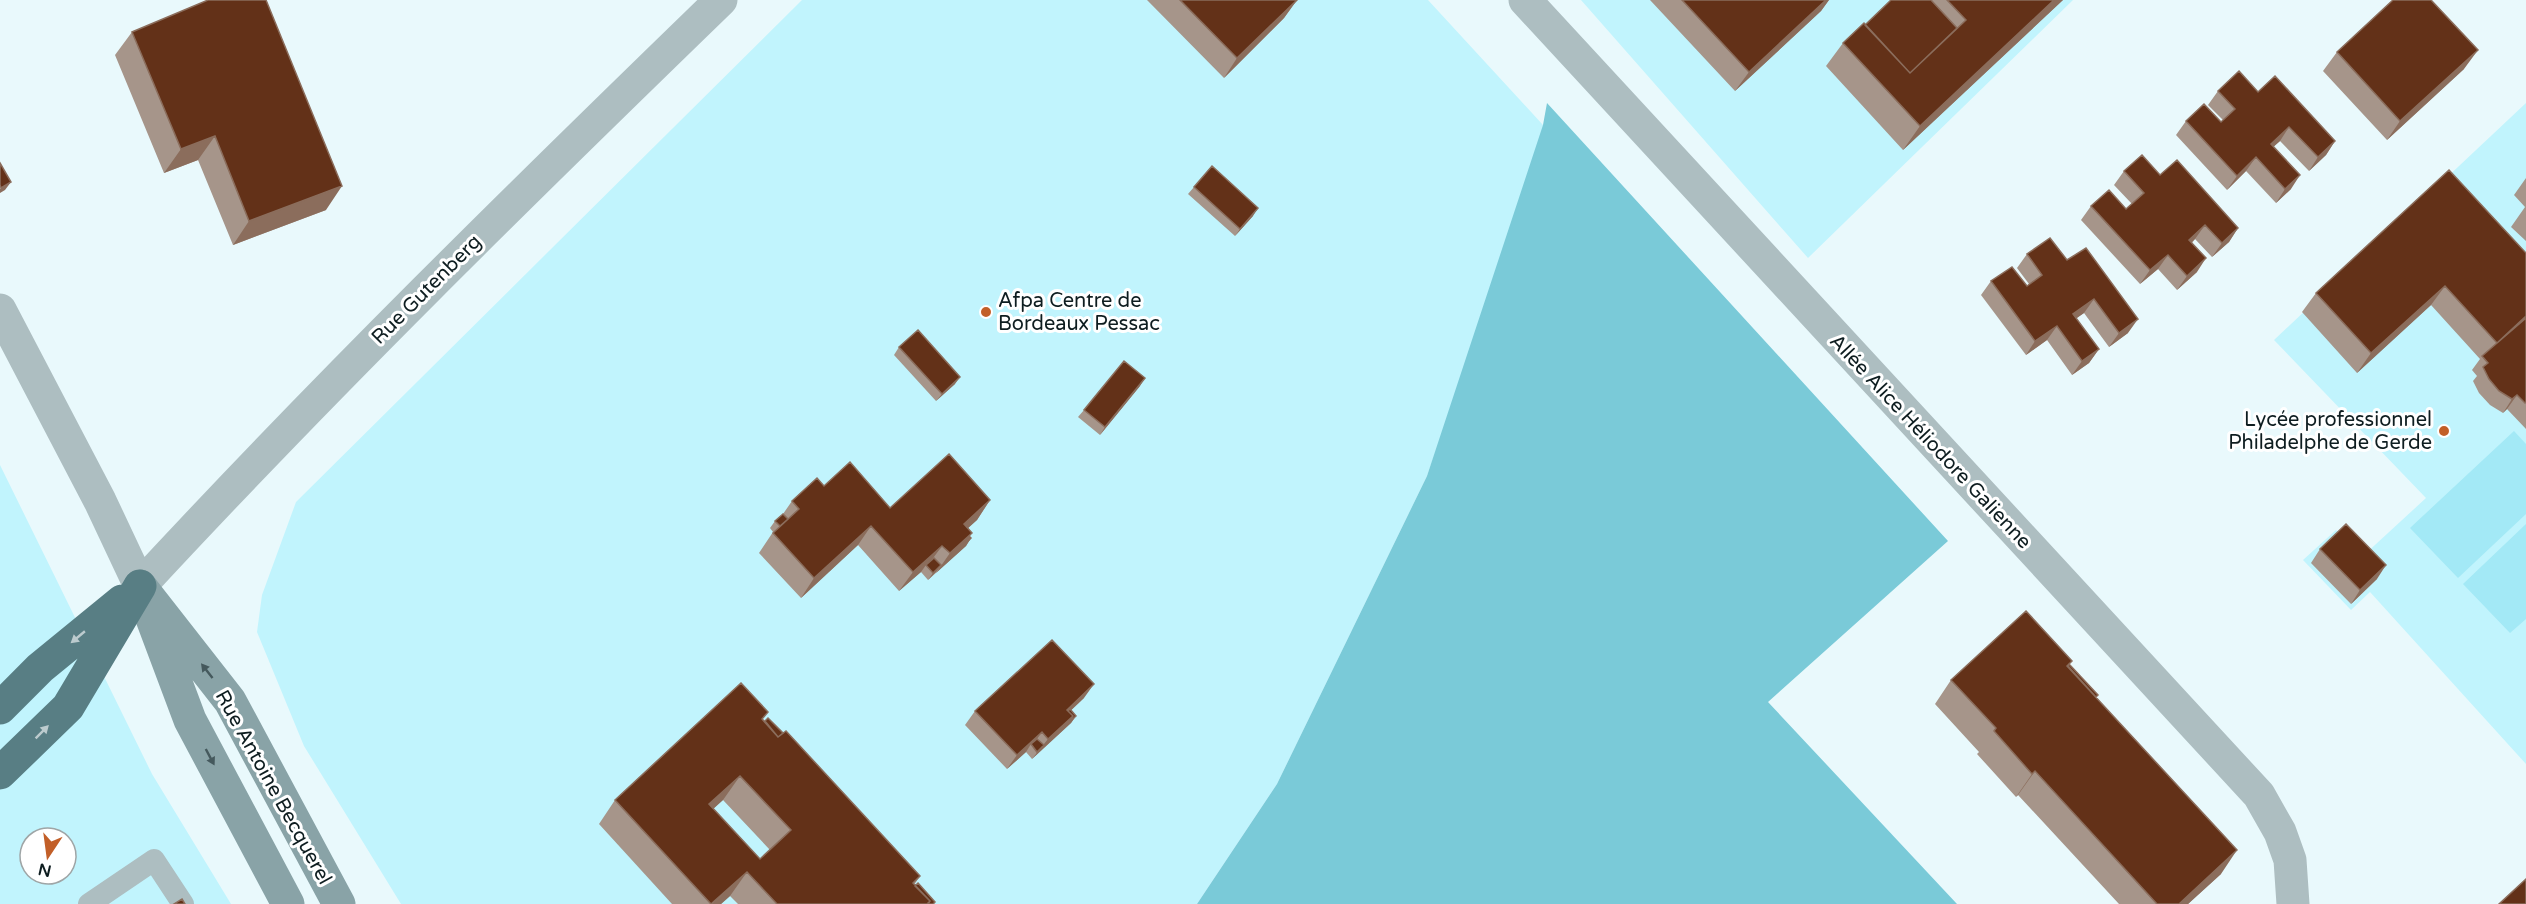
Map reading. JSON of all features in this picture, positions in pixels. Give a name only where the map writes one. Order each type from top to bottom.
[{"type":"highway","points":[[0,708],[40,668],[140,586]]},
{"type":"highway","points":[[0,774],[68,707],[140,586]]},
{"type":"main road","name":"Rue Antoine Becquerel","points":[[140,586],[190,720],[288,904]]},
{"type":"main road","name":"Rue Antoine Becquerel","points":[[140,586],[230,701],[339,904]]},
{"type":"street","name":"Rue Gutenberg","points":[[140,586],[268,449],[450,263],[721,0]]},
{"type":"street","name":"Allée Alice Héliodore Galienne","points":[[1525,0],[2259,795],[2280,832],[2290,860],[2293,904]]},
{"type":"street","name":"Rue Antoine Becquerel","points":[[0,310],[100,501],[140,586]]},
{"type":"lane","points":[[89,904],[154,860],[183,904]]},
{"type":"shaded area","name":"Afpa Centre de Bordeaux Pessac","points":[[802,0],[1428,0],[1543,125],[1541,149],[1427,476],[1277,784],[1197,904],[401,904],[304,746],[257,632],[262,595],[296,502]]},
{"type":"shaded area","points":[[1581,0],[2073,0],[1808,258]]},
{"type":"shaded area","points":[[1547,103],[1948,541],[1768,702],[1957,904],[1197,904],[1277,784],[1427,476],[1543,125]]},
{"type":"shaded area","name":"Lycée professionnel Philadelphe de Gerde","points":[[2526,103],[2526,764],[2370,592],[2351,610],[2303,560],[2336,530],[2363,556],[2426,498],[2274,340]]},
{"type":"shaded area","points":[[2514,431],[2526,444],[2526,514],[2458,578],[2410,528]]},
{"type":"shaded area","points":[[0,465],[152,774],[231,904],[0,904]]},
{"type":"shaded area","points":[[2526,524],[2526,619],[2510,633],[2463,584]]},
{"type":"building","points":[[208,0],[266,0],[342,186],[249,221],[215,136],[181,149],[132,32]]},
{"type":"building","points":[[1180,0],[1297,0],[1237,58]]},
{"type":"building","points":[[1682,0],[1826,0],[1749,72]]},
{"type":"building","points":[[1891,0],[1931,0],[1957,28],[1910,73],[1865,25]]},
{"type":"building","points":[[1947,0],[2054,0],[1920,126],[1843,43],[1864,23],[1910,73],[1966,20]]},
{"type":"building","points":[[2393,0],[2431,0],[2478,50],[2400,121],[2337,52]]},
{"type":"building","points":[[2239,71],[2258,92],[2275,76],[2335,141],[2318,157],[2289,127],[2271,144],[2300,175],[2285,189],[2256,157],[2237,176],[2186,121],[2204,104],[2221,122],[2235,109],[2218,91]]},
{"type":"building","points":[[2142,155],[2160,175],[2177,160],[2238,228],[2222,243],[2205,225],[2189,240],[2206,258],[2187,276],[2168,255],[2150,270],[2091,206],[2109,190],[2126,209],[2144,193],[2124,171]]},
{"type":"building","points":[[0,163],[11,182],[1,188],[0,185]]},
{"type":"building","points":[[1212,166],[1258,208],[1240,229],[1194,187]]},
{"type":"building","points":[[2449,170],[2526,253],[2526,316],[2497,343],[2445,286],[2371,353],[2316,293]]},
{"type":"building","points":[[2050,238],[2067,260],[2086,248],[2138,319],[2119,333],[2094,299],[2073,314],[2099,349],[2082,361],[2057,326],[2035,341],[1991,281],[2012,267],[2027,286],[2042,275],[2027,254]]},
{"type":"building","points":[[2526,318],[2525,403],[2517,395],[2512,399],[2499,391],[2483,367],[2488,363],[2482,356]]},
{"type":"building","points":[[918,330],[960,377],[942,394],[899,347]]},
{"type":"building","points":[[1124,361],[1145,378],[1105,427],[1084,410]]},
{"type":"building","points":[[949,454],[990,500],[964,524],[972,533],[950,553],[942,546],[913,572],[871,526],[814,578],[773,533],[799,509],[792,501],[817,478],[824,486],[850,462],[890,508]]},
{"type":"building","points":[[783,514],[788,519],[780,526],[775,521]]},
{"type":"building","points":[[2346,524],[2386,565],[2360,590],[2320,549]]},
{"type":"building","points":[[934,558],[941,565],[933,573],[926,565]]},
{"type":"building","points":[[2026,611],[2072,661],[2067,666],[2237,850],[2179,904],[2157,904],[2035,771],[2032,774],[1994,731],[1996,728],[1951,680]]},
{"type":"building","points":[[1052,640],[1094,684],[1067,710],[1073,716],[1048,739],[1042,732],[1017,755],[975,711]]},
{"type":"building","points":[[2069,664],[2098,695],[2096,697],[2068,666]]},
{"type":"building","points":[[741,683],[768,712],[762,719],[778,737],[786,731],[920,876],[913,883],[930,901],[927,904],[777,904],[747,872],[711,904],[615,800]],"holes":[[[740,776],[791,830],[760,859],[709,804]]]},
{"type":"building","points":[[1070,709],[1076,716],[1068,723],[1073,716],[1068,711]]},
{"type":"building","points":[[768,718],[783,733],[778,737],[765,721]]},
{"type":"building","points":[[1037,739],[1044,745],[1037,752],[1031,744]]},
{"type":"building","points":[[2526,879],[2526,904],[2499,904]]},
{"type":"building","points":[[918,883],[935,902],[933,904],[928,904],[930,901],[915,886]]},
{"type":"building","points":[[182,899],[185,904],[174,904]]},
{"type":"place","name":"Afpa Centre de Bordeaux Pessac","points":[[986,312]]},
{"type":"place","name":"Lycée professionnel Philadelphe de Gerde","points":[[2444,431]]}]
